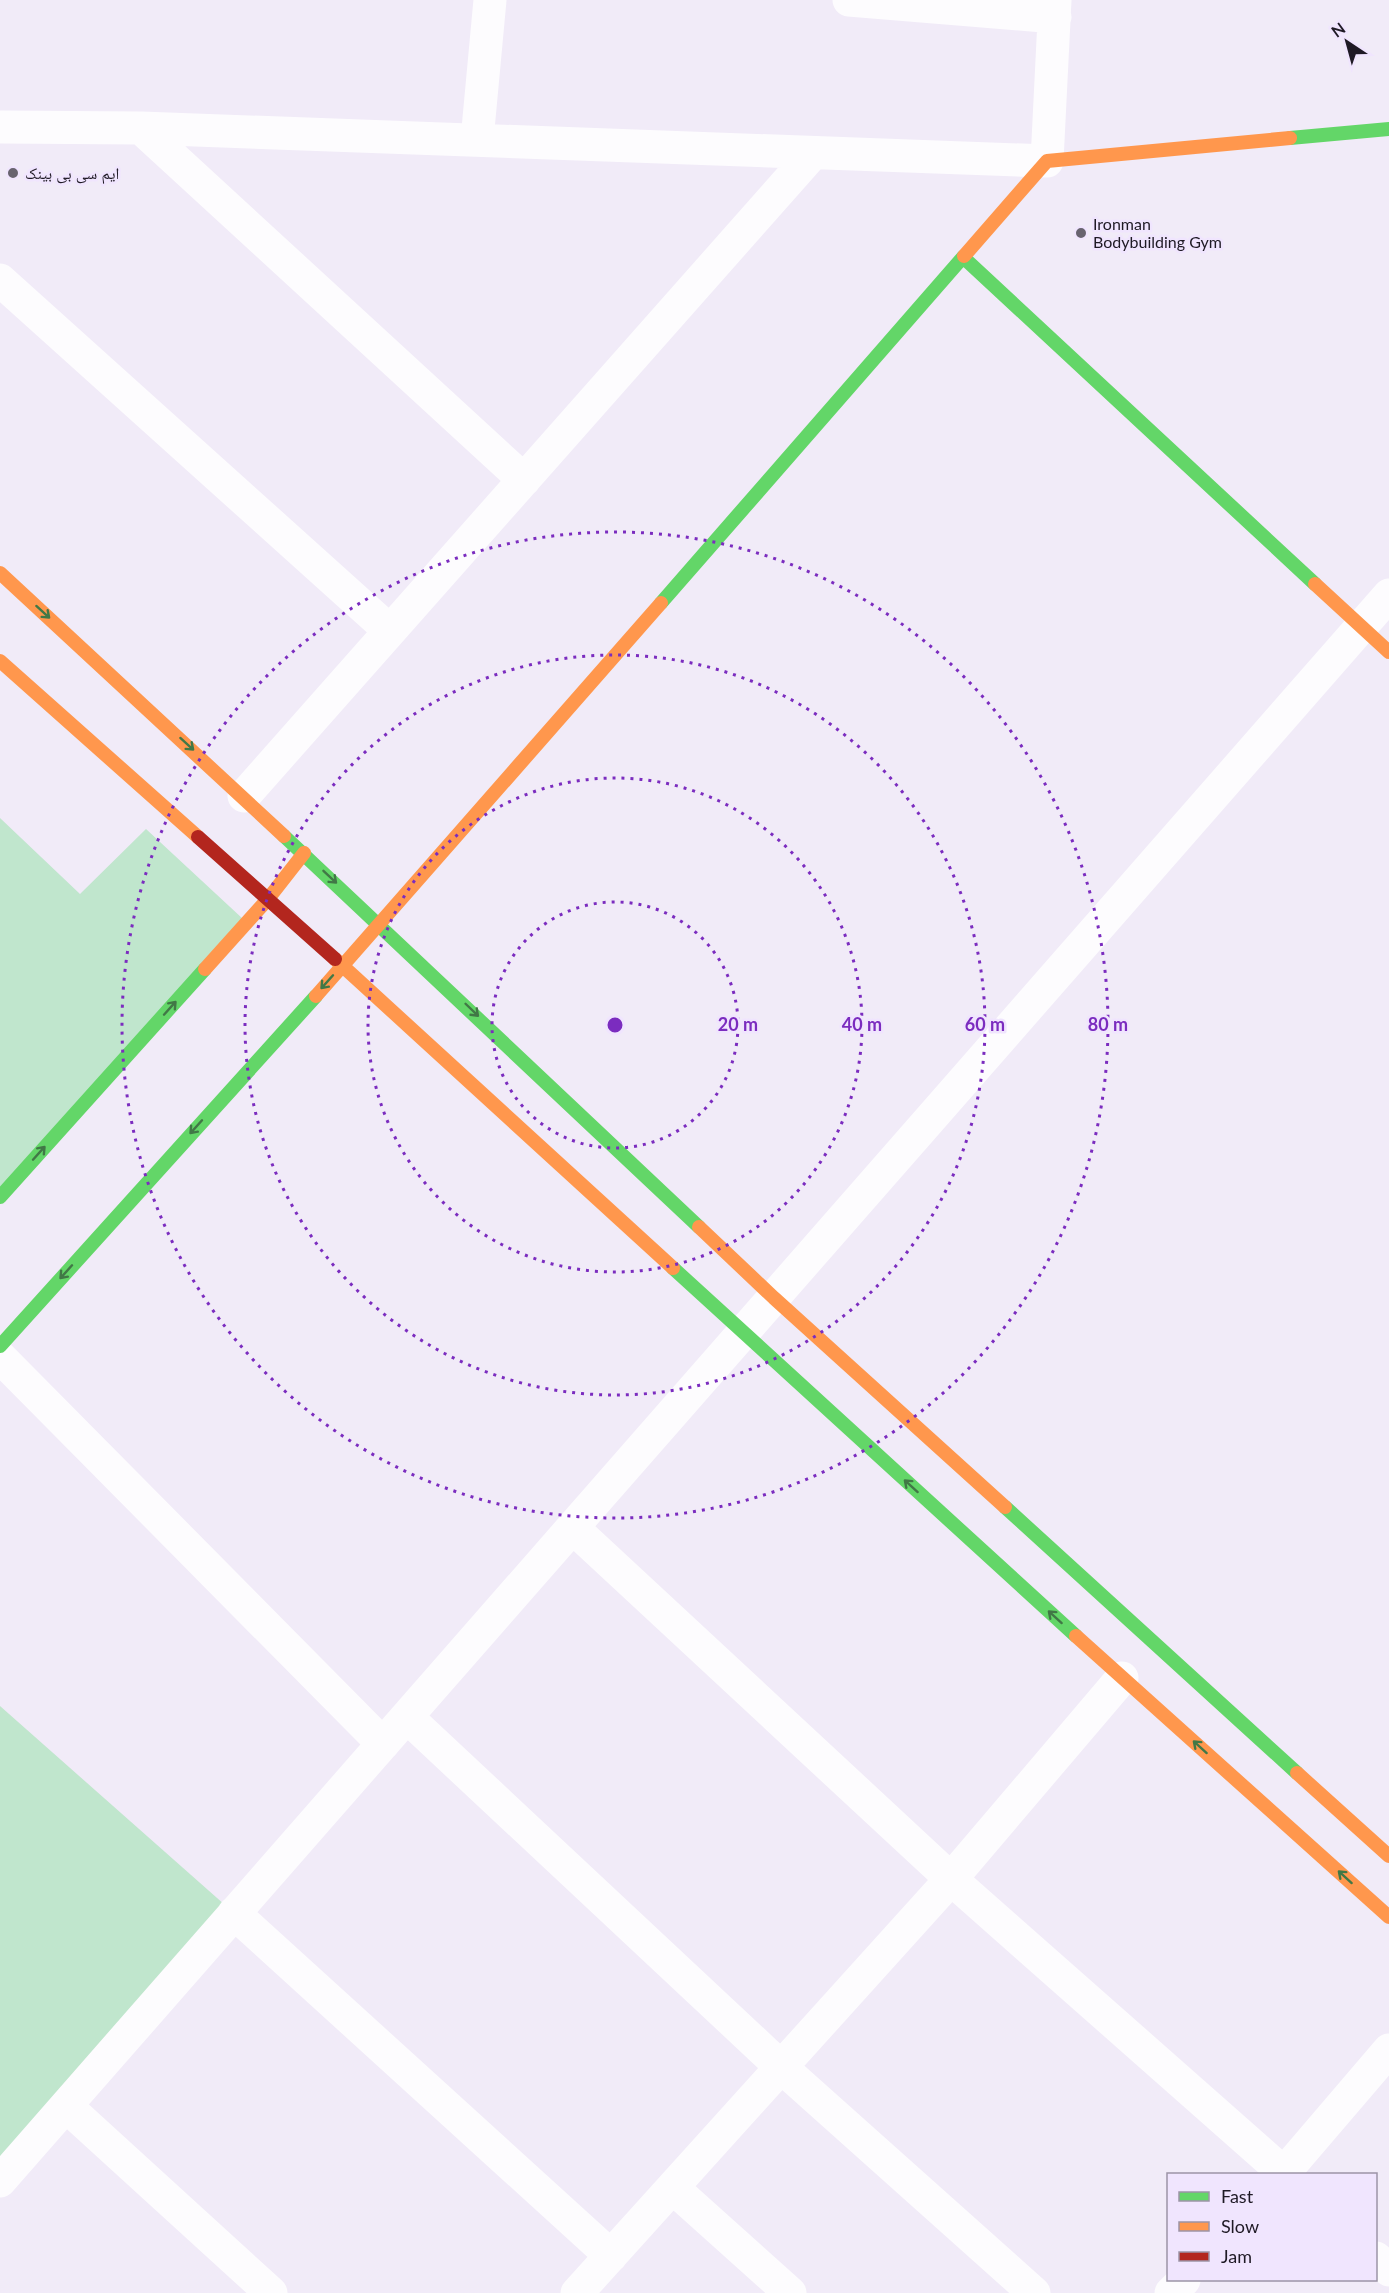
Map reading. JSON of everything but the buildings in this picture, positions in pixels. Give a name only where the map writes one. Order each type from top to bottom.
[{"type":"street","points":[[477,140],[490,0]]},
{"type":"street","points":[[0,1346],[380,924],[1047,161],[1055,8],[849,0]]},
{"type":"street","points":[[0,127],[141,128],[1047,161],[1389,129]]},
{"type":"street","points":[[141,128],[524,480]]},
{"type":"street","points":[[244,796],[813,153]]},
{"type":"street","points":[[963,257],[1389,652]]},
{"type":"street","points":[[0,280],[390,631]]},
{"type":"street","points":[[0,573],[244,796],[774,1298],[1389,1856]]},
{"type":"street","points":[[0,2181],[1389,596]]},
{"type":"street","points":[[0,661],[342,965],[1122,1678],[1389,1917]]},
{"type":"street","points":[[0,1197],[268,899],[304,853]]},
{"type":"street","points":[[0,1358],[383,1744]]},
{"type":"street","points":[[573,1528],[951,1879],[1283,2173]]},
{"type":"street","points":[[577,2293],[951,1879],[1122,1678]]},
{"type":"street","points":[[406,1717],[780,2066],[1034,2293]]},
{"type":"street","points":[[234,1913],[611,2256]]},
{"type":"street","points":[[1285,2173],[1389,2050]]},
{"type":"street","points":[[66,2106],[271,2293]]},
{"type":"street","points":[[672,2188],[790,2293]]},
{"type":"street","points":[[1377,2259],[1389,2270]]},
{"type":"street","points":[[1171,2293],[1183,2281]]},
{"type":"green space","points":[[0,818],[80,894],[146,829],[243,919],[0,1191]]},
{"type":"green space","points":[[0,1706],[234,1913],[0,2181]]},
{"type":"traffic: fast","points":[[1290,138],[1389,129]]},
{"type":"traffic: fast","points":[[661,603],[964,256]]},
{"type":"traffic: fast","points":[[963,257],[1315,584]]},
{"type":"traffic: fast","points":[[284,836],[699,1227]]},
{"type":"traffic: fast","points":[[0,1197],[205,969]]},
{"type":"traffic: fast","points":[[0,1346],[316,996]]},
{"type":"traffic: fast","points":[[673,1268],[1076,1636]]},
{"type":"traffic: fast","points":[[1005,1507],[1297,1773]]},
{"type":"traffic: slow","points":[[964,256],[1047,161],[1290,138]]},
{"type":"traffic: slow","points":[[0,573],[284,836]]},
{"type":"traffic: slow","points":[[1315,584],[1389,652]]},
{"type":"traffic: slow","points":[[316,996],[661,603]]},
{"type":"traffic: slow","points":[[0,661],[198,837]]},
{"type":"traffic: slow","points":[[205,969],[268,899],[304,853]]},
{"type":"traffic: slow","points":[[335,959],[673,1268]]},
{"type":"traffic: slow","points":[[699,1227],[1005,1507]]},
{"type":"traffic: slow","points":[[1076,1636],[1389,1917]]},
{"type":"traffic: slow","points":[[1297,1773],[1389,1856]]},
{"type":"traffic: jam","points":[[198,837],[335,959]]},
{"type":"place","name":"ایم سی بی بینک","points":[[13,173]]},
{"type":"place","name":"Ironman Bodybuilding Gym","points":[[1081,233]]}]
